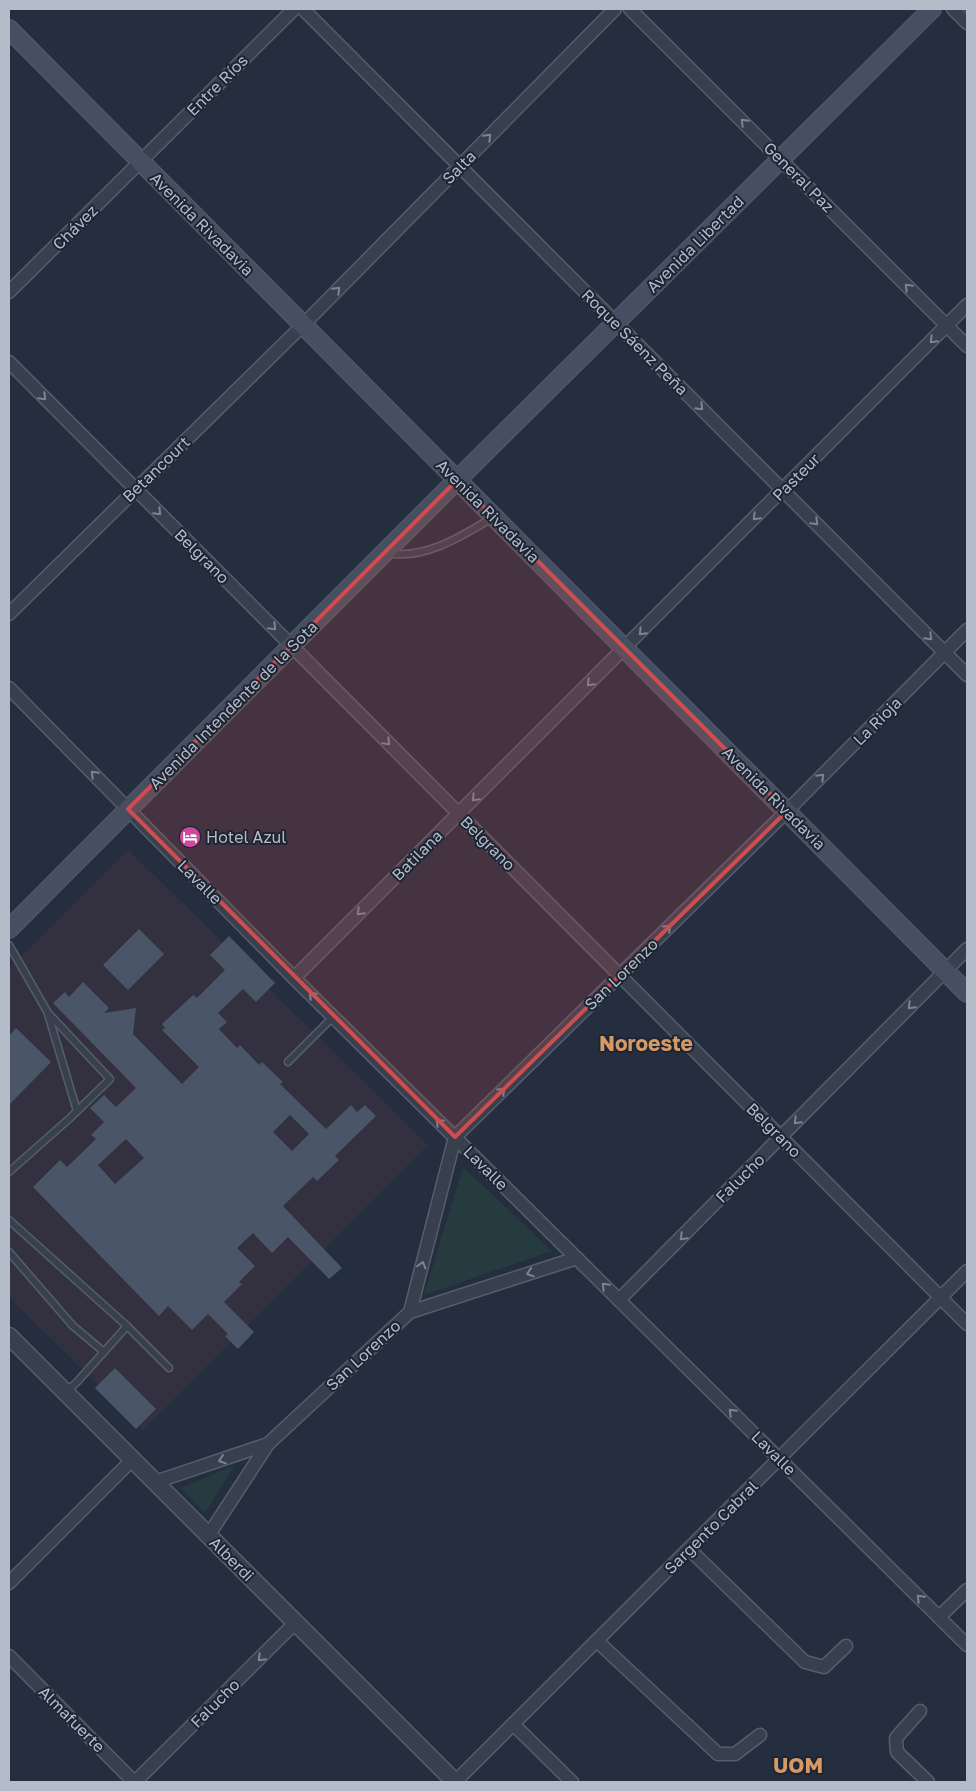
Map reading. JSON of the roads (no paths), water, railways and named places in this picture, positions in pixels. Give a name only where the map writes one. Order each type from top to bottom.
[{"type":"main road","name":"Avenida Libertad","points":[[457,480],[932,9]]},
{"type":"main road","name":"Avenida Rivadavia","points":[[9,29],[967,993]]},
{"type":"main road","name":"Avenida Intendente de la Sota","points":[[9,929],[457,480]]},
{"type":"street","name":"Entre Ríos","points":[[141,162],[294,9]]},
{"type":"street","name":"Roque Sáenz Peña","points":[[303,9],[967,675]]},
{"type":"street","name":"Salta","points":[[303,325],[615,9]]},
{"type":"street","name":"General Paz","points":[[630,9],[967,346]]},
{"type":"street","points":[[953,9],[967,23]]},
{"type":"street","name":"Chávez","points":[[9,292],[141,162]]},
{"type":"street","name":"Pasteur","points":[[625,649],[967,306]]},
{"type":"street","name":"Betancourt","points":[[9,614],[303,325]]},
{"type":"street","name":"Belgrano","points":[[9,362],[967,1324]]},
{"type":"street","name":"La Rioja","points":[[787,811],[967,630]]},
{"type":"street","name":"Batilana","points":[[294,978],[625,649]]},
{"type":"street","name":"Lavalle","points":[[9,688],[294,978],[967,1645]]},
{"type":"street","name":"San Lorenzo","points":[[455,1137],[787,811]]},
{"type":"street","name":"Falucho","points":[[620,1300],[967,949]]},
{"type":"street","points":[[410,1312],[455,1137]]},
{"type":"street","name":"San Lorenzo","points":[[208,1536],[268,1444],[410,1312],[577,1258]]},
{"type":"street","name":"Sargento Cabral","points":[[455,1782],[967,1271]]},
{"type":"street","name":"Alberdi","points":[[9,1336],[455,1782]]},
{"type":"street","points":[[155,1482],[268,1444]]},
{"type":"street","points":[[9,1582],[132,1460]]},
{"type":"street","points":[[689,1549],[804,1662],[824,1667],[846,1646]]},
{"type":"street","points":[[939,1617],[967,1590]]},
{"type":"street","name":"Falucho","points":[[135,1782],[296,1623]]},
{"type":"street","points":[[597,1641],[718,1754],[735,1754],[760,1735]]},
{"type":"street","name":"Almafuerte","points":[[9,1656],[135,1782]]},
{"type":"street","points":[[920,1711],[896,1738],[898,1752],[928,1782]]},
{"type":"street","points":[[513,1724],[572,1782]]},
{"type":"lane","points":[[385,552],[409,555],[452,541],[494,517]]},
{"type":"lane","points":[[9,945],[48,1013],[77,1111]]},
{"type":"lane","points":[[9,1172],[110,1079],[48,1013]]},
{"type":"lane","points":[[288,1062],[334,1017]]},
{"type":"lane","points":[[9,1220],[127,1326],[169,1368]]},
{"type":"lane","points":[[9,1252],[74,1326],[104,1352]]},
{"type":"lane","points":[[65,1393],[127,1326]]},
{"type":"place","name":"Hotel Azul","points":[[190,837]]},
{"type":"district","name":"Noroeste","points":[[646,1043]]},
{"type":"district","name":"UOM","points":[[798,1765]]}]
